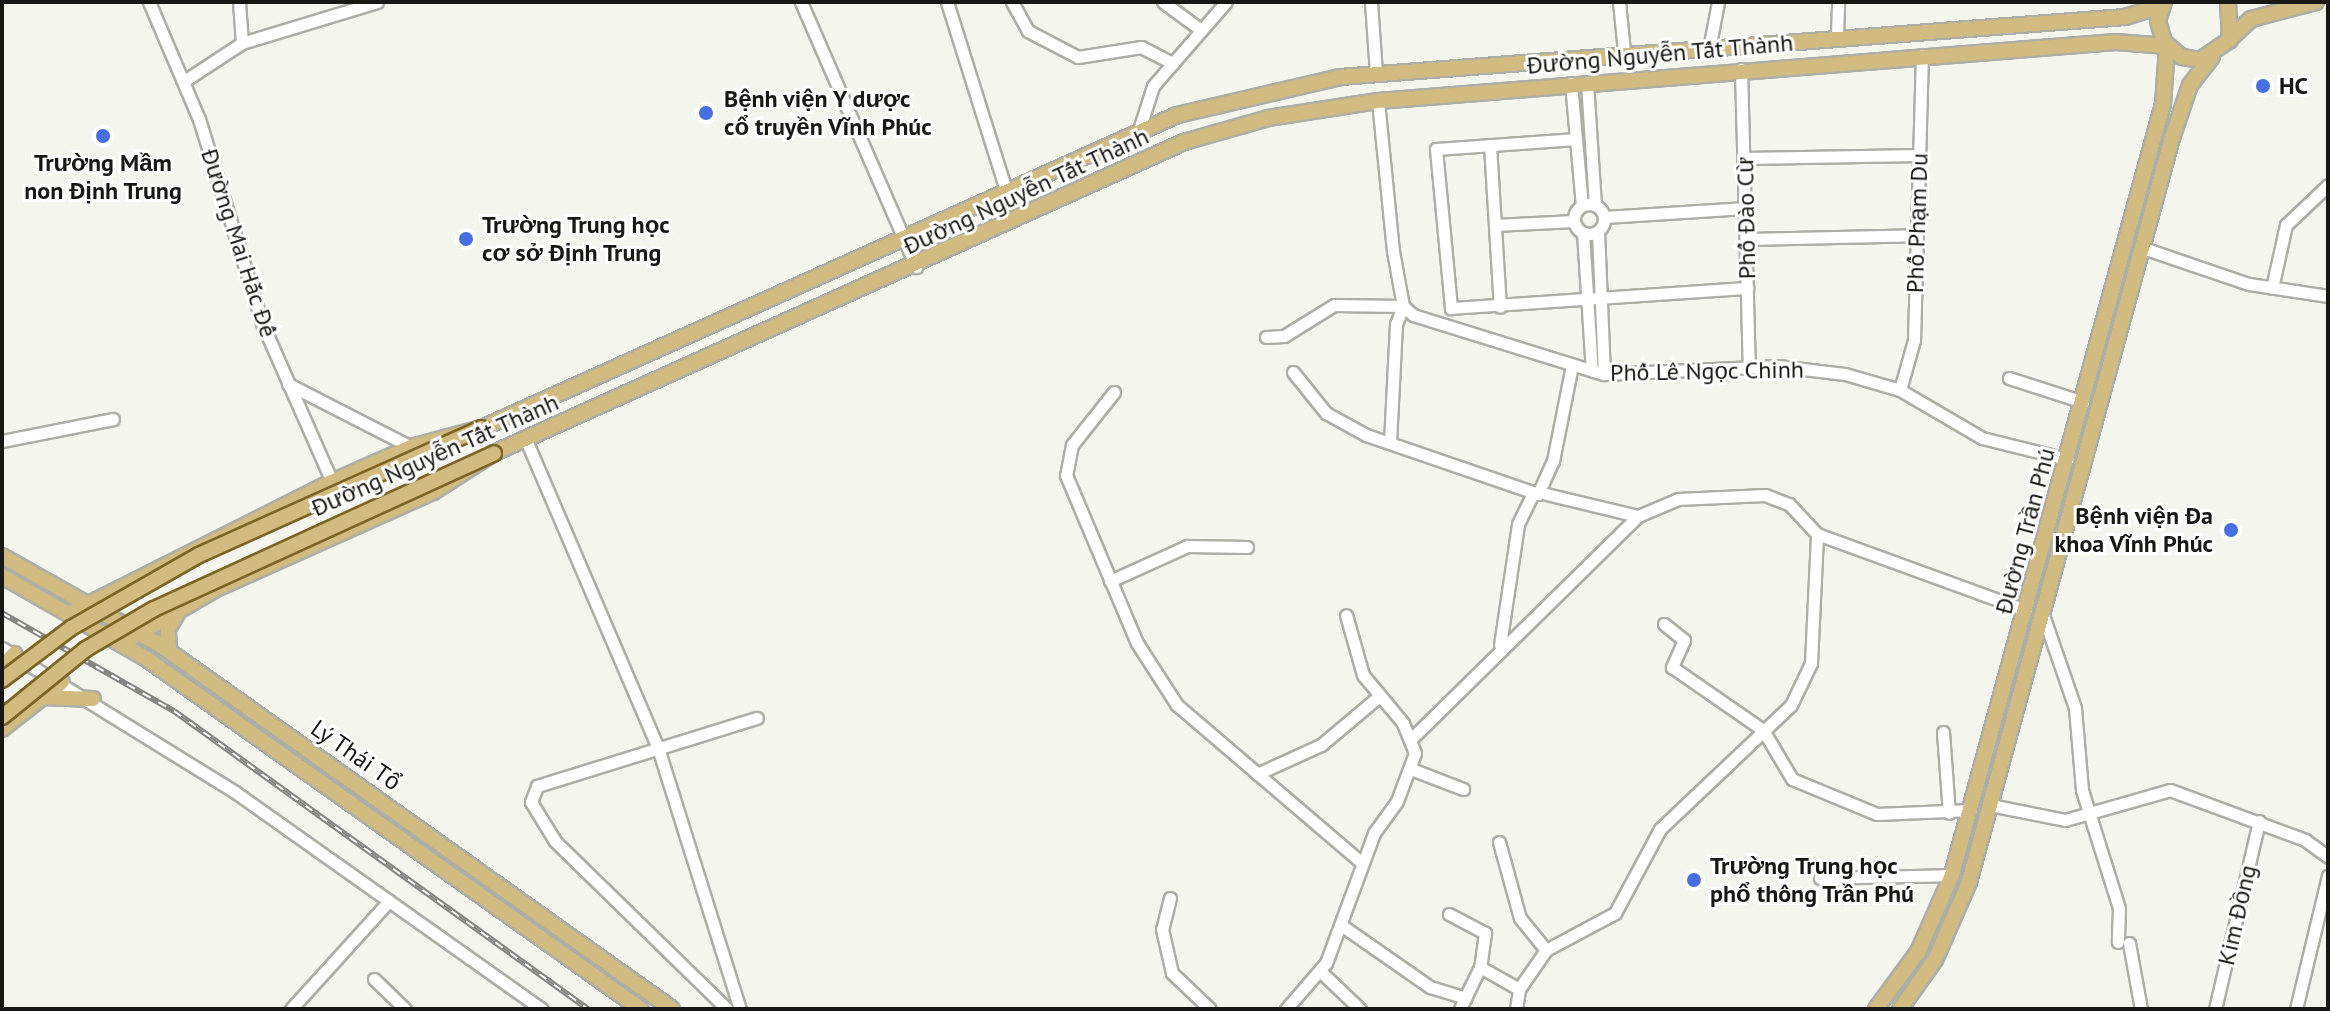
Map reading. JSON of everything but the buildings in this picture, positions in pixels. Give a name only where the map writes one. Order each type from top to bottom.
[{"type":"main road","points":[[2228,2],[2230,40]]},
{"type":"main road","points":[[2230,40],[2251,19],[2316,2]]},
{"type":"main road","name":"Đường Nguyễn Tất Thành","points":[[2,680],[71,628],[199,555],[904,241],[1138,133],[1260,92],[1376,73],[1577,55],[2125,17],[2163,4]]},
{"type":"main road","name":"Đường Trần Phú","points":[[1876,1009],[1918,952],[1952,875],[1971,810],[2163,104],[2167,46],[2159,27],[2163,4]]},
{"type":"main road","name":"Đường Trần Phú","points":[[1900,1009],[1950,931],[1990,805],[2186,93],[2212,57],[2230,40]]},
{"type":"main road","name":"Đường Nguyễn Tất Thành","points":[[2,722],[86,649],[154,609],[494,453],[916,267],[1140,161],[1268,118],[1378,101],[1579,82],[2116,42],[2167,46],[2188,59],[2212,57]]},
{"type":"main road","points":[[1577,55],[1579,82]]},
{"type":"main road","points":[[1138,133],[1140,161]]},
{"type":"main road","points":[[774,299],[785,325]]},
{"type":"main road","points":[[71,613],[136,577],[332,482],[411,447],[482,428]]},
{"type":"main road","points":[[121,644],[181,608],[433,492],[494,453]]},
{"type":"main road","name":"Lý Thái Tổ","points":[[2,556],[169,651],[672,1009]]},
{"type":"main road","name":"Lý Thái Tổ","points":[[2,576],[121,644],[641,1009]]},
{"type":"main road","points":[[136,577],[136,604],[159,621]]},
{"type":"main road","points":[[63,588],[115,588]]},
{"type":"main road","points":[[169,651],[168,629],[181,608]]},
{"type":"main road","points":[[2026,610],[2043,615]]},
{"type":"main road","points":[[2,667],[8,651]]},
{"type":"main road","points":[[2,722],[62,682]]},
{"type":"main road","points":[[34,699],[93,699]]},
{"type":"main road","points":[[609,987],[620,972]]},
{"type":"street","name":"Đường Mai Hắc Đế","points":[[149,2],[184,81],[287,384],[332,482]]},
{"type":"street","points":[[239,2],[242,43]]},
{"type":"street","points":[[184,81],[242,43],[377,2]]},
{"type":"street","points":[[801,2],[916,267]]},
{"type":"street","points":[[947,2],[1007,194]]},
{"type":"street","points":[[1012,2],[1028,31],[1078,57],[1141,47],[1173,63]]},
{"type":"street","points":[[1163,2],[1201,30]]},
{"type":"street","points":[[1138,133],[1153,86],[1226,2]]},
{"type":"street","points":[[1371,2],[1376,73]]},
{"type":"street","points":[[1619,2],[1624,51]]},
{"type":"street","points":[[1710,44],[1718,2]]},
{"type":"street","points":[[1837,35],[1838,2]]},
{"type":"street","name":"Phố Phạm Du","points":[[1900,390],[1914,340],[1922,55]]},
{"type":"street","name":"Phố Đào Cừ","points":[[1741,69],[1749,368]]},
{"type":"street","points":[[1574,221],[1582,206],[1576,139],[1579,82]]},
{"type":"street","points":[[1579,82],[1595,205],[1605,217]]},
{"type":"street","points":[[1378,101],[1403,306],[1396,324],[1390,441]]},
{"type":"street","points":[[1576,139],[1436,149],[1451,308],[1747,288]]},
{"type":"street","points":[[1490,145],[1500,307]]},
{"type":"street","points":[[1745,158],[1920,155]]},
{"type":"street","points":[[2272,288],[2286,225],[2328,185]]},
{"type":"street","points":[[1582,206],[1595,205]]},
{"type":"street","points":[[1605,217],[1746,208]]},
{"type":"street","points":[[1598,372],[1598,231],[1605,217]]},
{"type":"street","points":[[1495,225],[1574,221]]},
{"type":"street","points":[[1574,221],[1583,233],[1587,299],[1598,372]]},
{"type":"street","points":[[1583,233],[1598,231]]},
{"type":"street","points":[[1747,239],[1917,235]]},
{"type":"street","points":[[2143,248],[2272,288],[2328,296]]},
{"type":"street","points":[[1266,337],[1284,336],[1334,305],[1403,306]]},
{"type":"street","name":"Phố Lê Ngọc Chinh","points":[[1403,306],[1463,333],[1598,372],[1809,368],[1900,390],[1982,438],[2067,459]]},
{"type":"street","points":[[1499,646],[1518,524],[1537,493],[1572,365]]},
{"type":"street","points":[[1293,372],[1326,413],[1390,441],[1537,493],[1638,516]]},
{"type":"street","points":[[2009,378],[2083,402]]},
{"type":"street","points":[[287,384],[411,447]]},
{"type":"street","points":[[1114,392],[1066,458],[1068,489],[1110,581],[1177,705],[1362,863]]},
{"type":"street","points":[[2,441],[113,419]]},
{"type":"street","points":[[526,440],[659,751],[740,1009]]},
{"type":"street","points":[[1412,738],[1499,646],[1638,516],[1678,499],[1765,495],[1789,504],[1817,534],[2026,610]]},
{"type":"street","points":[[1516,1009],[1519,989],[1546,950],[1615,913],[1660,829],[1791,705],[1811,663],[1817,534]]},
{"type":"street","points":[[1110,581],[1187,546],[1247,547]]},
{"type":"street","points":[[1286,1009],[1321,972],[1362,863],[1411,769],[1412,738],[1378,697],[1353,652],[1346,615]]},
{"type":"street","points":[[2043,615],[2075,708],[2089,812],[2119,908],[2141,1009]]},
{"type":"street","points":[[1664,624],[1684,640],[1672,667],[1763,730],[1792,779],[1877,814],[1971,810]]},
{"type":"street","points":[[8,651],[93,699],[542,1009]]},
{"type":"street","points":[[1257,774],[1321,745],[1378,697]]},
{"type":"street","points":[[727,1009],[555,841],[531,802],[537,786],[659,751],[757,718]]},
{"type":"street","points":[[1943,732],[1949,813]]},
{"type":"street","points":[[1411,769],[1463,789]]},
{"type":"street","points":[[1990,805],[2065,820],[2170,790],[2259,821],[2328,857]]},
{"type":"street","name":"Kim Đồng","points":[[2215,1009],[2259,821]]},
{"type":"street","points":[[1499,842],[1520,918],[1546,950]]},
{"type":"street","points":[[1820,878],[1952,875]]},
{"type":"street","points":[[2296,1009],[2328,876]]},
{"type":"street","points":[[1170,898],[1162,929],[1172,973],[1210,1009]]},
{"type":"street","points":[[291,1009],[389,901]]},
{"type":"street","points":[[1341,925],[1430,987],[1463,1003],[1480,967],[1485,933],[1449,914]]},
{"type":"street","points":[[1480,967],[1519,989]]},
{"type":"street","points":[[1321,972],[1360,1009]]},
{"type":"street","points":[[374,979],[405,1009]]},
{"type":"railway","points":[[2,613],[174,711],[588,1009]]},
{"type":"place","name":"HC","points":[[2263,86]]},
{"type":"place","name":"Bệnh viện Y dược cổ truyền Vĩnh Phúc","points":[[706,113]]},
{"type":"place","name":"Trường Mầm non Định Trung","points":[[103,136]]},
{"type":"place","name":"Trường Trung học cơ sở Định Trung","points":[[466,239]]},
{"type":"place","name":"Bệnh viện Đa khoa Vĩnh Phúc","points":[[2231,530]]},
{"type":"place","name":"Trường Trung học phổ thông Trần Phú","points":[[1694,880]]}]
